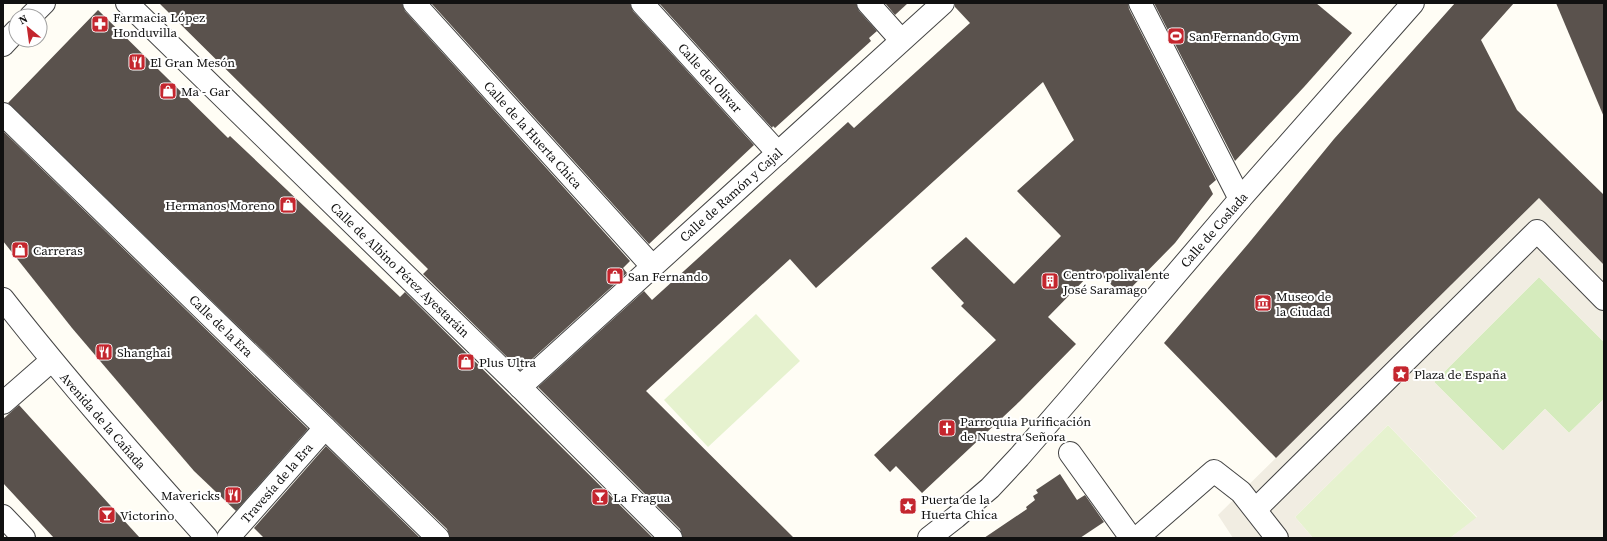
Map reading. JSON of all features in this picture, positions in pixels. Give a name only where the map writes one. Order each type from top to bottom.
[{"type":"street","name":"Calle de Albino Pérez Ayestaráin","points":[[128,3],[520,387],[670,538]]},
{"type":"street","name":"Calle de la Huerta Chica","points":[[414,3],[652,266]]},
{"type":"street","name":"Calle del Olivar","points":[[642,3],[778,153]]},
{"type":"street","points":[[868,3],[901,40]]},
{"type":"street","name":"Calle de Ramón y Cajal","points":[[520,387],[943,3]]},
{"type":"street","points":[[1140,3],[1240,199]]},
{"type":"street","name":"Calle de Coslada","points":[[929,538],[990,488],[1019,457],[1078,390],[1240,199],[1413,3]]},
{"type":"street","name":"Calle de la Era","points":[[3,114],[438,538]]},
{"type":"street","points":[[1256,510],[1537,231],[1604,299]]},
{"type":"street","name":"Avenida de la Cañada","points":[[3,299],[51,361],[207,538]]},
{"type":"street","points":[[3,403],[51,361]]},
{"type":"street","name":"Travesía de la Era","points":[[228,538],[325,428]]},
{"type":"street","points":[[1070,453],[1132,538]]},
{"type":"street","points":[[1137,538],[1214,471],[1241,492],[1277,538]]},
{"type":"street","points":[[3,516],[24,538]]},
{"type":"green space","points":[[1539,277],[1604,342],[1604,399],[1569,433],[1545,409],[1503,451],[1434,382]]},
{"type":"green space","points":[[756,314],[800,361],[708,447],[664,400]]},
{"type":"green space","points":[[1388,425],[1477,518],[1450,538],[1313,538],[1295,517]]},
{"type":"shaded area","name":"Plaza de España","points":[[1539,198],[1604,265],[1604,342],[1539,277],[1434,382],[1503,451],[1545,409],[1569,433],[1604,399],[1604,538],[1450,538],[1477,517],[1388,425],[1295,517],[1313,538],[1233,538],[1218,515]]},
{"type":"building","points":[[159,3],[402,3],[405,11],[630,261],[623,268],[627,273],[520,370],[423,274],[428,269]]},
{"type":"building","points":[[431,3],[630,3],[633,11],[754,145],[649,244]]},
{"type":"building","points":[[659,3],[856,3],[859,11],[877,31],[869,38],[871,41],[775,128],[773,126],[772,128]]},
{"type":"building","points":[[885,3],[908,3],[895,15]]},
{"type":"building","points":[[955,3],[1128,3],[1129,9],[1216,180],[1209,186],[1213,194],[1175,243],[1123,296],[1095,269],[1048,317],[1076,344],[1020,401],[922,493],[896,466],[890,472],[874,455],[996,340],[961,306],[964,303],[931,268],[966,237],[1014,284],[1061,236],[1017,191],[1074,140],[1043,82],[816,288],[790,259],[646,391],[794,538],[683,538],[680,529],[538,387],[644,291],[652,300],[848,122],[854,128],[970,23],[955,7]]},
{"type":"building","points":[[1154,3],[1316,3],[1352,33],[1235,161]]},
{"type":"building","points":[[1455,3],[1514,3],[1481,40],[1517,110],[1604,195],[1604,265],[1539,198],[1276,458],[1164,343],[1334,139]]},
{"type":"building","points":[[1556,3],[1604,3],[1604,117]]},
{"type":"building","points":[[98,10],[228,138],[230,136],[400,297],[405,292],[653,538],[450,538],[447,529],[8,103]]},
{"type":"building","points":[[3,131],[308,429],[236,511],[194,471],[72,328],[3,241]]},
{"type":"building","points":[[19,405],[140,538],[54,538],[3,483],[3,419]]},
{"type":"building","points":[[326,446],[420,538],[264,538],[254,528]]},
{"type":"building","points":[[1060,474],[1077,500],[1085,495],[1104,522],[1080,538],[984,538],[1027,509],[1026,507],[1035,500],[1033,496],[1038,493],[1036,490]]},
{"type":"place","name":"Farmacia López Honduvilla","points":[[100,24]]},
{"type":"place","name":"San Fernando Gym","points":[[1176,36]]},
{"type":"place","name":"El Gran Mesón","points":[[137,62]]},
{"type":"place","name":"Ma - Gar","points":[[168,91]]},
{"type":"place","name":"Hermanos Moreno","points":[[288,205]]},
{"type":"place","name":"Carreras","points":[[20,250]]},
{"type":"place","name":"San Fernando","points":[[615,276]]},
{"type":"place","name":"Centro polivalente José Saramago","points":[[1050,281]]},
{"type":"place","name":"Museo de la Ciudad","points":[[1263,303]]},
{"type":"place","name":"Shanghai","points":[[104,352]]},
{"type":"place","name":"Plus Ultra","points":[[466,362]]},
{"type":"place","name":"Plaza de España","points":[[1401,374]]},
{"type":"place","name":"Parroquia Purificación de Nuestra Señora","points":[[947,428]]},
{"type":"place","name":"Mavericks","points":[[233,495]]},
{"type":"place","name":"La Fragua","points":[[600,497]]},
{"type":"place","name":"Puerta de la Huerta Chica","points":[[908,506]]},
{"type":"place","name":"Victorino","points":[[107,515]]}]
